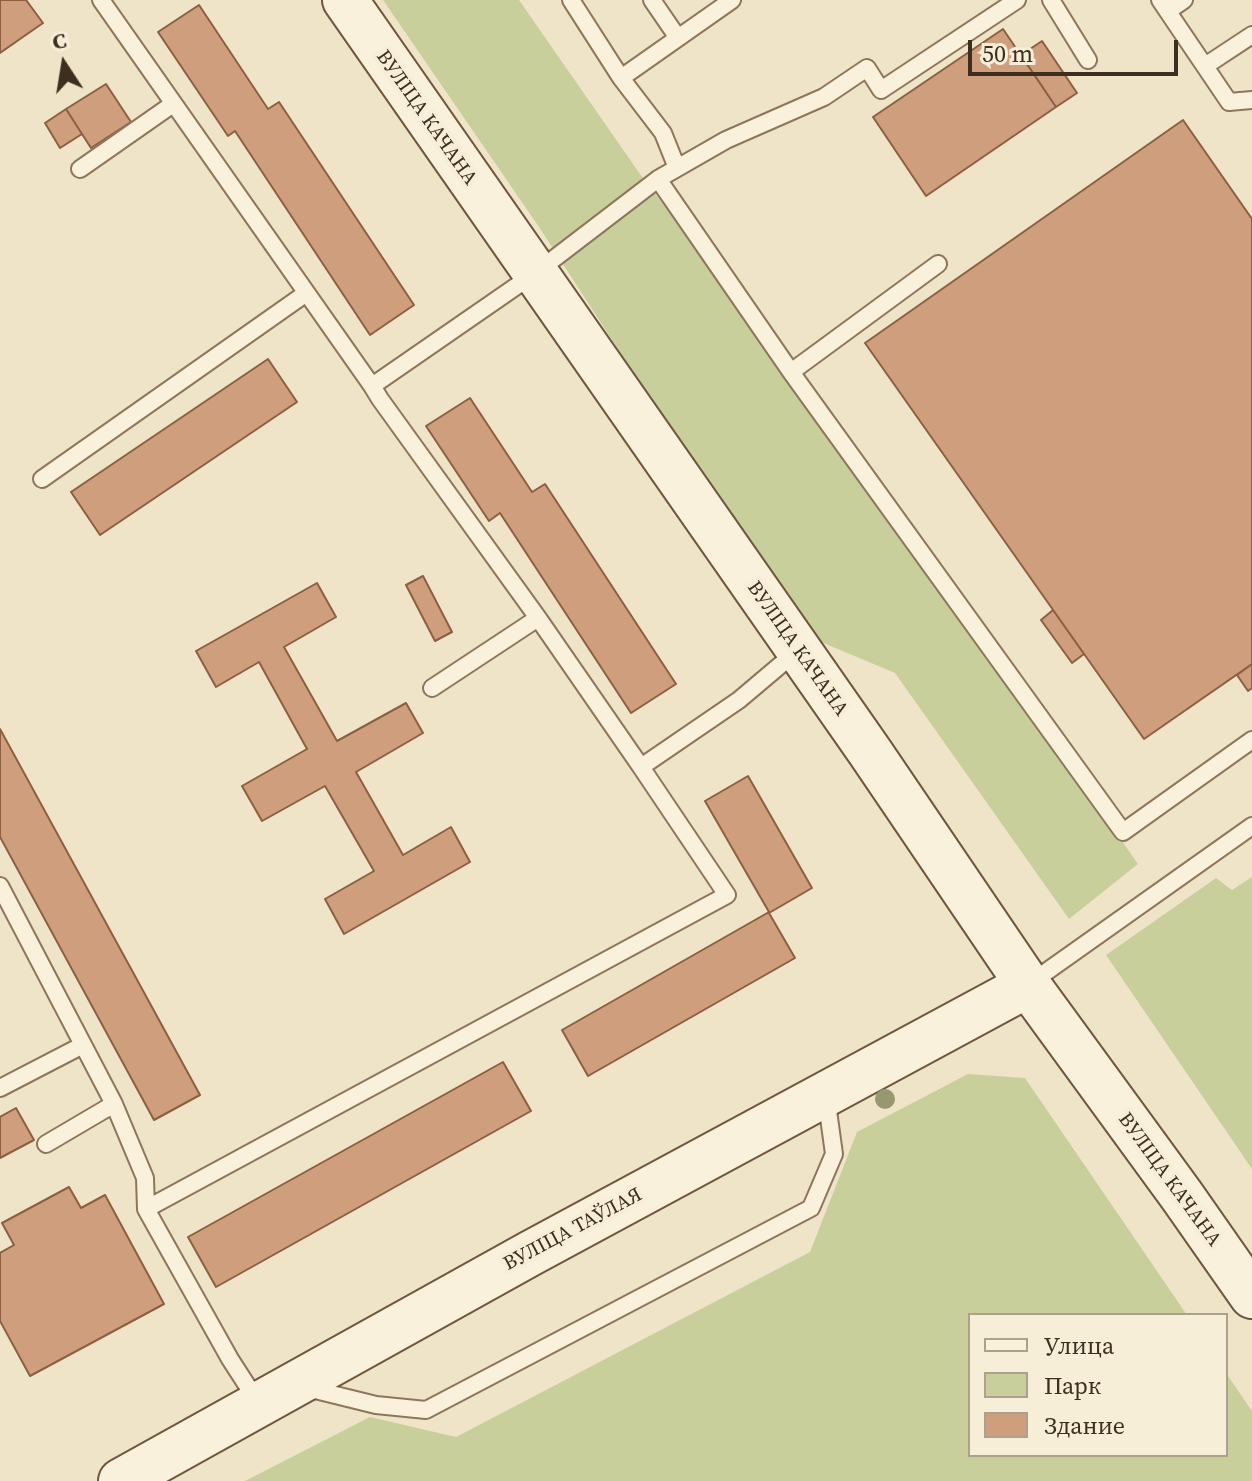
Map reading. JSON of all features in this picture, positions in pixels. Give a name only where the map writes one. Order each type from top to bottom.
[{"type":"main road","name":"ВУЛІЦА КАЧАНА","points":[[345,0],[1028,985],[1252,1296]]},
{"type":"main road","name":"ВУЛІЦА ТАЎЛАЯ","points":[[121,1481],[531,1253],[1028,985]]},
{"type":"lane","points":[[101,0],[305,294],[538,618],[727,895],[146,1209]]},
{"type":"lane","points":[[571,0],[621,78],[663,133],[677,168]]},
{"type":"lane","points":[[652,0],[678,38]]},
{"type":"lane","points":[[621,78],[732,0]]},
{"type":"lane","points":[[372,386],[534,274],[658,179],[726,140],[824,97],[867,68],[881,90],[1017,0]]},
{"type":"lane","points":[[1051,0],[1088,60]]},
{"type":"lane","points":[[1184,0],[1164,6],[1229,102],[1252,100]]},
{"type":"lane","points":[[1205,66],[1252,35]]},
{"type":"lane","points":[[80,169],[173,104]]},
{"type":"lane","points":[[658,179],[791,372],[1123,832],[1252,740]]},
{"type":"lane","points":[[791,372],[938,264]]},
{"type":"lane","points":[[42,479],[305,294]]},
{"type":"lane","points":[[432,688],[538,618]]},
{"type":"lane","points":[[641,767],[739,700],[798,650]]},
{"type":"lane","points":[[1028,985],[1252,826]]},
{"type":"lane","points":[[0,886],[114,1104],[145,1178],[146,1209],[230,1359],[277,1394],[426,1410],[811,1208],[834,1154],[826,1094]]},
{"type":"lane","points":[[0,1088],[83,1045]]},
{"type":"lane","points":[[46,1144],[114,1104]]},
{"type":"green space","points":[[383,0],[519,0],[640,174],[811,397],[1138,864],[1069,919],[895,673],[802,634],[539,227]]},
{"type":"green space","points":[[1252,877],[1252,1169],[1106,955],[1216,878],[1232,890]]},
{"type":"green space","points":[[968,1074],[1025,1078],[1186,1313],[968,1313],[968,1457],[1228,1457],[1228,1376],[1252,1411],[1252,1481],[245,1481],[370,1417],[456,1437],[810,1252],[857,1132]]},
{"type":"building","points":[[0,0],[26,0],[43,23],[0,53]]},
{"type":"building","points":[[199,5],[268,109],[279,102],[414,305],[370,335],[235,131],[228,136],[158,32]]},
{"type":"building","points":[[1003,29],[1056,107],[926,196],[873,117]]},
{"type":"building","points":[[1042,41],[1077,93],[1056,107],[1021,55]]},
{"type":"building","points":[[106,84],[131,122],[91,148],[66,109]]},
{"type":"building","points":[[66,109],[82,134],[60,148],[45,123]]},
{"type":"building","points":[[1183,120],[1252,219],[1252,664],[1144,739],[865,343]]},
{"type":"building","points":[[268,359],[297,402],[100,535],[71,492]]},
{"type":"building","points":[[470,398],[532,492],[545,484],[676,684],[631,713],[500,513],[489,521],[426,426]]},
{"type":"building","points":[[423,576],[452,632],[435,641],[406,585]]},
{"type":"building","points":[[317,583],[336,617],[284,647],[337,741],[406,703],[423,733],[356,772],[403,855],[451,827],[470,862],[344,934],[325,899],[374,871],[325,786],[262,821],[242,786],[307,749],[259,662],[216,687],[196,651]]},
{"type":"building","points":[[1053,610],[1084,654],[1072,663],[1041,620]]},
{"type":"building","points":[[1252,664],[1252,688],[1248,691],[1237,675]]},
{"type":"building","points":[[0,729],[200,1095],[154,1120],[0,837]]},
{"type":"building","points":[[748,776],[812,888],[769,913],[795,958],[588,1076],[562,1030],[769,912],[705,801]]},
{"type":"building","points":[[503,1062],[531,1111],[216,1287],[188,1237]]},
{"type":"building","points":[[16,1108],[34,1140],[0,1158],[0,1117]]},
{"type":"building","points":[[69,1187],[81,1208],[105,1195],[164,1304],[30,1376],[0,1321],[0,1253],[14,1245],[2,1223]]}]
